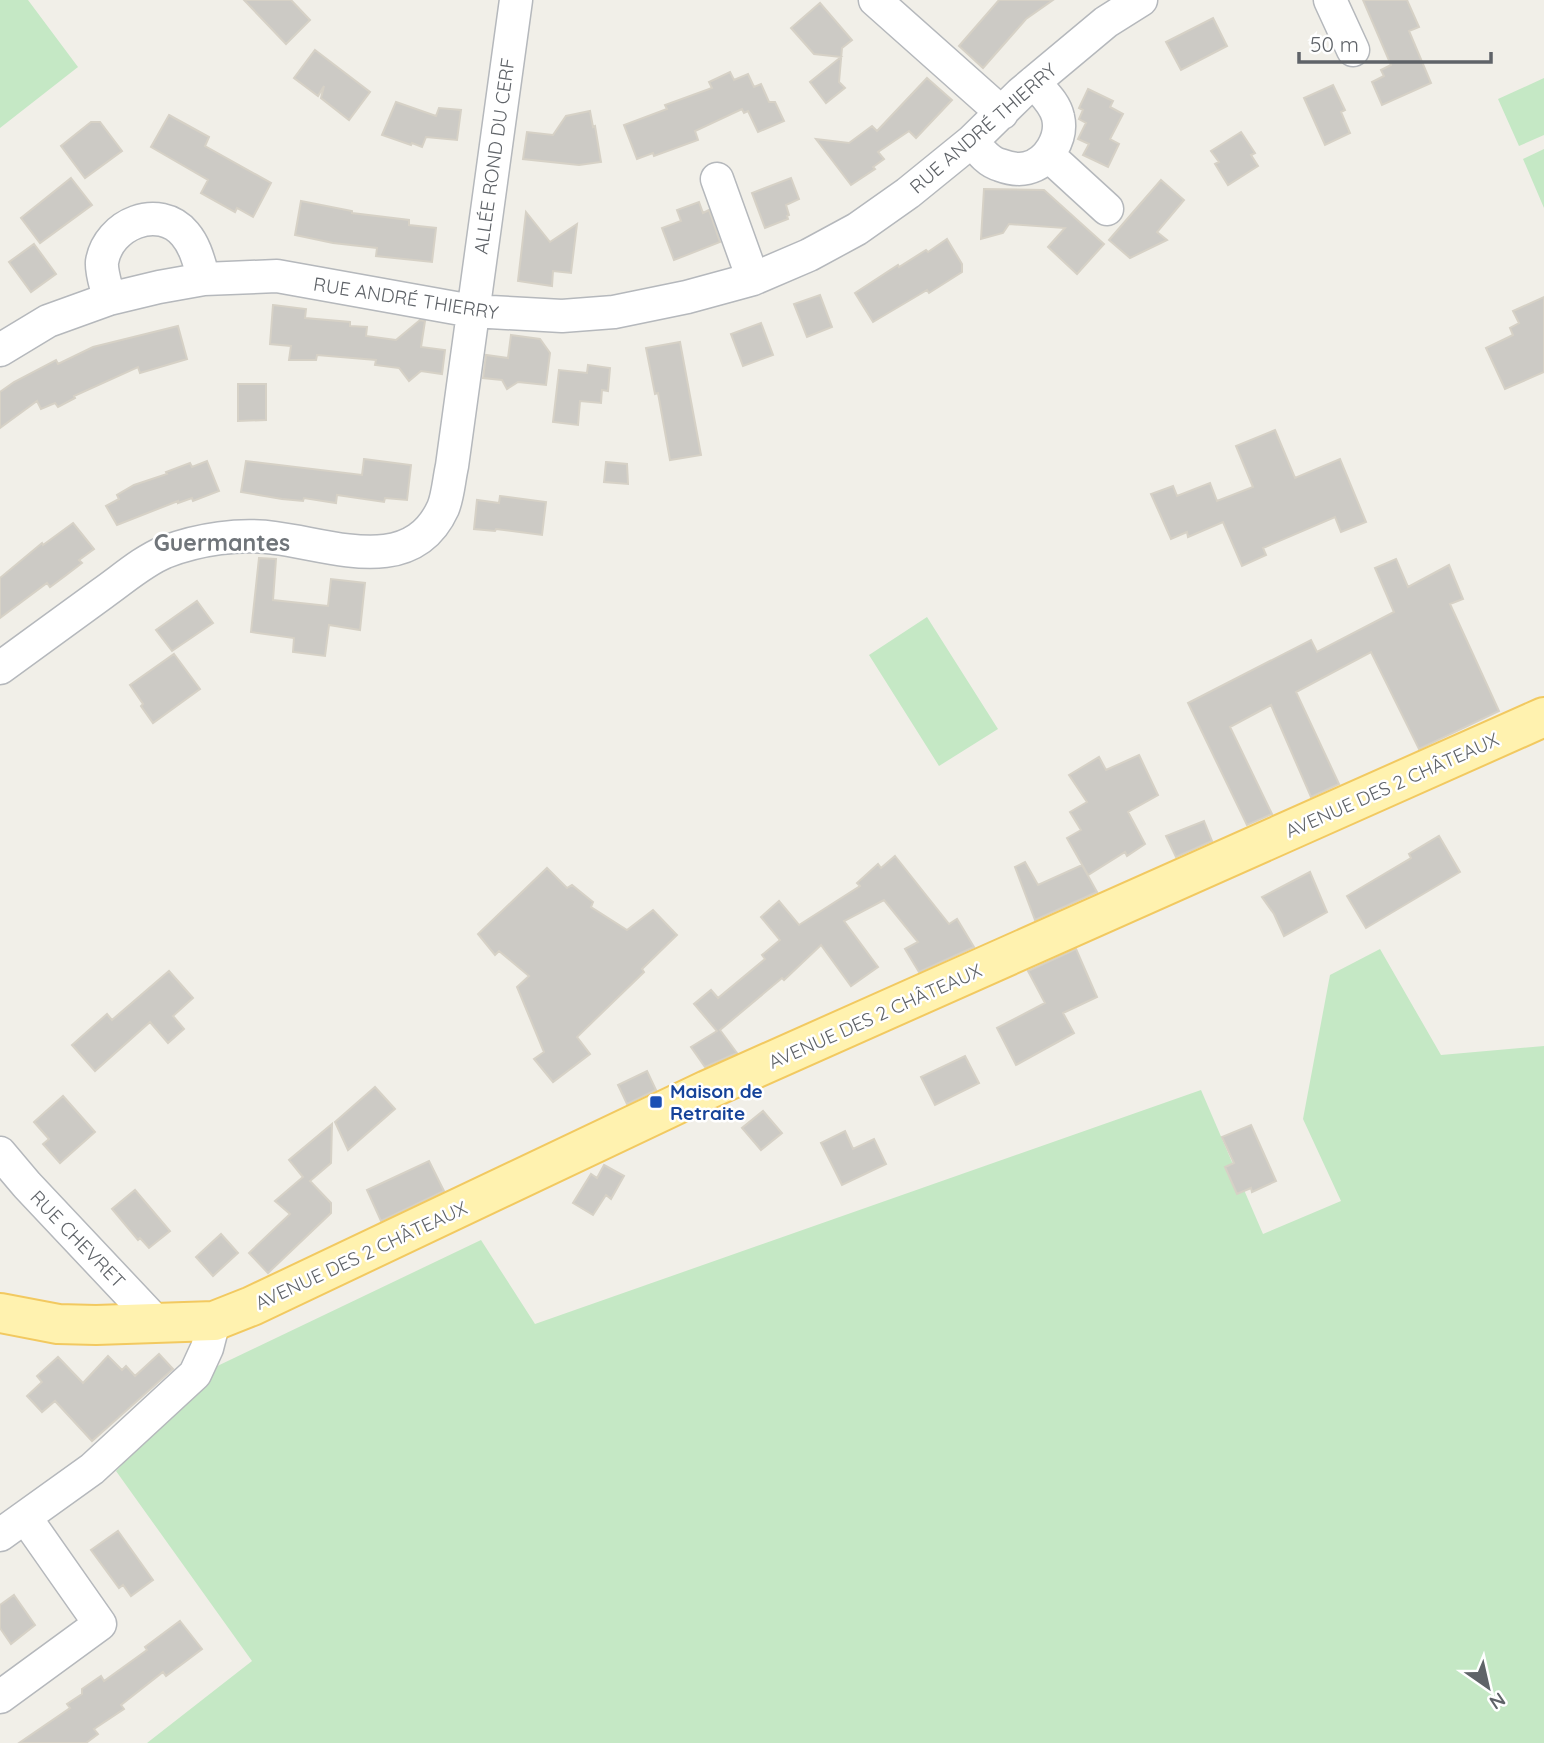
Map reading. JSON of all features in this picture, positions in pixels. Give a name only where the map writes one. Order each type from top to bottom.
[{"type":"main road","name":"AVENUE DES 2 CHÂTEAUX","points":[[0,1313],[58,1324],[96,1325],[214,1321],[252,1307],[707,1090],[1544,717]]},
{"type":"street","name":"ALLÉE ROND DU CERF","points":[[0,668],[164,552],[236,536],[274,538],[357,552],[382,553],[408,545],[426,532],[443,508],[452,466],[516,0]]},
{"type":"street","points":[[875,0],[1002,113]]},
{"type":"street","name":"RUE ANDRÉ THIERRY","points":[[0,350],[48,321],[109,299],[204,279],[277,276],[472,311],[562,316],[614,312],[687,297],[752,279],[809,255],[857,229],[908,193],[972,141],[1034,82],[1106,22],[1141,0]]},
{"type":"street","points":[[1330,0],[1353,50]]},
{"type":"street","points":[[972,141],[983,155],[997,165],[1013,168],[1027,168],[1048,155],[1056,143],[1060,129],[1058,117],[1053,104],[1034,82]]},
{"type":"street","points":[[1048,155],[1107,208]]},
{"type":"street","points":[[717,179],[752,279]]},
{"type":"street","points":[[109,299],[102,262],[113,236],[131,223],[147,219],[170,222],[184,233],[195,250],[204,279]]},
{"type":"street","name":"RUE CHEVRET","points":[[0,1153],[36,1195],[158,1323]]},
{"type":"street","points":[[0,1697],[100,1624],[13,1526],[92,1469],[195,1374],[207,1348],[214,1321]]},
{"type":"green space","points":[[0,0],[28,0],[78,67],[0,128]]},
{"type":"green space","points":[[1544,78],[1544,135],[1519,146],[1498,99]]},
{"type":"green space","points":[[1544,149],[1544,208],[1523,159]]},
{"type":"green space","points":[[927,617],[998,729],[939,766],[869,655]]},
{"type":"green space","points":[[1380,949],[1441,1055],[1544,1046],[1544,1743],[147,1743],[252,1661],[116,1471],[209,1370],[481,1240],[535,1324],[1201,1090],[1263,1234],[1341,1201],[1303,1119],[1330,975]]},
{"type":"building","points":[[244,0],[291,0],[310,20],[286,44]]},
{"type":"building","points":[[999,0],[1053,0],[1026,19],[983,68],[959,46]]},
{"type":"building","points":[[1363,0],[1407,0],[1419,27],[1409,31],[1431,83],[1382,105],[1372,82],[1384,76],[1381,70],[1391,65]]},
{"type":"building","points":[[820,3],[852,40],[842,48],[839,82],[845,88],[826,103],[810,82],[841,57],[814,54],[791,28]]},
{"type":"building","points":[[1213,18],[1227,46],[1181,70],[1166,42]]},
{"type":"building","points":[[315,50],[370,92],[349,120],[321,98],[324,86],[318,96],[294,78]]},
{"type":"building","points":[[730,72],[734,80],[748,74],[754,87],[761,84],[769,102],[775,102],[784,121],[758,132],[748,111],[744,113],[742,109],[695,131],[698,140],[654,156],[653,153],[637,159],[624,125],[667,109],[665,105],[712,88],[709,82]]},
{"type":"building","points":[[927,78],[952,100],[916,138],[909,131],[878,152],[884,159],[873,167],[875,169],[851,185],[816,139],[849,143],[872,126],[877,131]]},
{"type":"building","points":[[1333,85],[1345,110],[1341,112],[1350,133],[1325,145],[1304,98]]},
{"type":"building","points":[[1088,89],[1113,101],[1110,107],[1123,114],[1110,139],[1119,144],[1108,167],[1083,155],[1089,144],[1078,139],[1086,123],[1079,119],[1083,110],[1079,108]]},
{"type":"building","points":[[396,102],[436,116],[439,108],[461,110],[457,140],[426,137],[422,147],[382,135]]},
{"type":"building","points":[[590,111],[601,162],[579,165],[523,159],[527,132],[553,135],[566,116]]},
{"type":"building","points":[[169,115],[209,137],[205,146],[271,183],[253,217],[237,208],[235,212],[201,193],[208,180],[151,147]]},
{"type":"building","points":[[91,122],[100,122],[122,151],[85,178],[61,146]]},
{"type":"building","points":[[1241,132],[1255,153],[1251,155],[1258,166],[1228,185],[1215,164],[1219,162],[1211,151]]},
{"type":"building","points":[[71,178],[92,205],[40,243],[21,218]]},
{"type":"building","points":[[791,178],[799,199],[786,205],[788,219],[765,228],[752,193]]},
{"type":"building","points":[[1161,180],[1184,200],[1157,232],[1167,240],[1130,258],[1109,240]]},
{"type":"building","points":[[984,189],[1044,190],[1104,244],[1077,274],[1048,247],[1065,228],[1009,224],[1003,233],[981,239]]},
{"type":"building","points":[[301,201],[352,213],[409,220],[409,225],[436,228],[432,262],[376,256],[377,248],[295,235]]},
{"type":"building","points":[[699,202],[703,213],[709,210],[720,242],[674,260],[662,228],[681,221],[677,210]]},
{"type":"building","points":[[526,212],[550,242],[577,224],[571,273],[553,271],[552,286],[518,281]]},
{"type":"building","points":[[947,239],[962,264],[962,272],[929,293],[927,290],[873,322],[855,293],[898,265],[899,267],[926,250],[928,252]]},
{"type":"building","points":[[34,244],[56,274],[31,292],[9,262]]},
{"type":"building","points":[[820,295],[832,327],[807,337],[794,304]]},
{"type":"building","points":[[1544,297],[1544,372],[1505,389],[1486,348],[1513,335],[1510,328],[1519,323],[1513,311]]},
{"type":"building","points":[[273,305],[306,309],[305,318],[350,322],[350,326],[367,327],[366,336],[396,340],[420,320],[425,321],[421,347],[445,350],[442,374],[421,371],[409,381],[399,368],[375,365],[376,360],[317,355],[316,360],[289,360],[291,346],[270,344]]},
{"type":"building","points":[[761,323],[773,355],[743,366],[731,334]]},
{"type":"building","points":[[178,326],[187,359],[140,373],[138,367],[74,396],[75,398],[58,407],[55,403],[41,409],[37,401],[0,428],[0,392],[14,382],[56,360],[58,364],[93,347]]},
{"type":"building","points":[[511,335],[540,339],[550,353],[546,385],[518,382],[507,389],[502,380],[483,378],[486,355],[508,358]]},
{"type":"building","points":[[680,342],[701,455],[670,460],[658,393],[655,394],[646,348]]},
{"type":"building","points":[[588,365],[610,368],[608,391],[602,390],[601,403],[580,401],[578,425],[553,422],[559,370],[587,373]]},
{"type":"building","points":[[238,384],[266,384],[266,420],[238,421]]},
{"type":"building","points":[[1275,430],[1295,478],[1340,459],[1366,522],[1341,532],[1335,517],[1263,548],[1266,555],[1242,566],[1223,522],[1188,537],[1187,532],[1171,539],[1151,494],[1173,486],[1177,496],[1210,483],[1217,501],[1253,487],[1236,446]]},
{"type":"building","points":[[364,459],[411,465],[407,500],[385,498],[384,502],[337,495],[336,503],[304,498],[303,501],[282,499],[241,492],[246,461],[362,475]]},
{"type":"building","points":[[207,461],[219,491],[193,501],[192,498],[178,501],[117,525],[106,506],[119,499],[117,495],[134,485],[190,463],[192,467]]},
{"type":"building","points":[[606,462],[627,464],[628,484],[604,482]]},
{"type":"building","points":[[500,496],[546,502],[542,535],[474,529],[477,500],[499,503]]},
{"type":"building","points":[[73,523],[94,549],[79,560],[82,563],[65,576],[50,587],[47,583],[0,618],[0,578],[42,543],[43,545]]},
{"type":"building","points":[[259,558],[276,559],[273,600],[328,606],[331,579],[365,583],[360,630],[329,625],[325,656],[293,652],[294,638],[251,632]]},
{"type":"building","points":[[1396,559],[1408,587],[1449,565],[1463,599],[1450,604],[1499,711],[1419,749],[1371,652],[1296,692],[1339,784],[1311,797],[1271,705],[1230,727],[1272,814],[1247,825],[1188,703],[1311,640],[1317,652],[1394,612],[1375,568]]},
{"type":"building","points":[[197,601],[213,623],[172,651],[156,630]]},
{"type":"building","points":[[174,654],[200,689],[153,723],[130,685]]},
{"type":"building","points":[[1139,755],[1158,795],[1128,812],[1145,844],[1127,856],[1125,852],[1088,875],[1067,838],[1081,830],[1070,812],[1087,802],[1069,775],[1099,757],[1106,770]]},
{"type":"building","points":[[1204,821],[1212,841],[1176,857],[1166,836]]},
{"type":"building","points":[[1439,836],[1460,872],[1366,928],[1347,896],[1411,858],[1409,854]]},
{"type":"building","points":[[895,856],[949,924],[957,919],[974,947],[919,972],[905,949],[918,942],[884,900],[844,921],[878,967],[851,986],[821,945],[784,980],[782,978],[720,1030],[737,1053],[705,1067],[691,1047],[717,1031],[694,1004],[711,990],[718,998],[765,959],[762,955],[780,940],[761,917],[779,901],[799,925],[860,886],[857,883],[878,864],[881,868]]},
{"type":"building","points":[[1025,862],[1038,885],[1082,865],[1097,892],[1035,920],[1015,867]]},
{"type":"building","points":[[547,868],[567,888],[572,885],[593,902],[591,907],[627,930],[653,910],[677,935],[642,969],[644,972],[577,1037],[590,1054],[553,1082],[534,1059],[544,1052],[517,987],[529,976],[499,951],[495,955],[478,934]]},
{"type":"building","points":[[1310,872],[1327,912],[1284,936],[1262,897]]},
{"type":"building","points":[[1076,949],[1097,997],[1063,1013],[1074,1033],[1016,1065],[997,1028],[1045,1003],[1028,971]]},
{"type":"building","points":[[169,971],[193,998],[173,1016],[184,1029],[168,1043],[150,1022],[95,1071],[72,1045],[107,1014],[112,1020]]},
{"type":"building","points":[[965,1056],[979,1083],[935,1105],[921,1077]]},
{"type":"building","points":[[647,1071],[656,1090],[627,1104],[618,1085]]},
{"type":"building","points":[[375,1087],[395,1109],[348,1150],[335,1122]]},
{"type":"building","points":[[63,1096],[95,1132],[60,1163],[43,1144],[49,1139],[34,1122]]},
{"type":"building","points":[[763,1111],[782,1133],[761,1150],[742,1128]]},
{"type":"building","points":[[332,1124],[331,1163],[310,1181],[331,1203],[331,1213],[268,1273],[249,1253],[290,1214],[275,1201],[303,1177],[289,1160]]},
{"type":"building","points":[[1251,1125],[1276,1181],[1252,1192],[1251,1188],[1237,1194],[1225,1167],[1234,1163],[1222,1137]]},
{"type":"building","points":[[845,1131],[853,1149],[874,1139],[886,1164],[842,1185],[821,1143]]},
{"type":"building","points":[[429,1161],[444,1191],[381,1221],[367,1190]]},
{"type":"building","points":[[604,1165],[624,1176],[611,1199],[606,1195],[593,1215],[573,1203],[591,1174],[597,1178]]},
{"type":"building","points":[[135,1190],[170,1231],[149,1248],[140,1238],[138,1240],[112,1209]]},
{"type":"building","points":[[221,1234],[238,1253],[213,1276],[196,1257]]},
{"type":"building","points":[[159,1354],[173,1369],[92,1441],[55,1401],[42,1412],[27,1396],[42,1382],[37,1376],[58,1357],[83,1383],[108,1356],[122,1370],[126,1366],[135,1376]]},
{"type":"building","points":[[118,1531],[153,1580],[131,1596],[123,1585],[119,1588],[91,1550]]},
{"type":"building","points":[[14,1595],[35,1625],[11,1644],[0,1628],[0,1605]]},
{"type":"building","points":[[180,1621],[202,1649],[166,1676],[163,1672],[121,1705],[124,1709],[94,1729],[98,1734],[86,1743],[19,1743],[70,1708],[67,1704],[82,1694],[82,1689],[101,1676],[104,1681],[147,1650],[145,1647]]},
{"type":"place","name":"Maison de Retraite","points":[[656,1102]]},
{"type":"district","name":"Guermantes","points":[[222,542]]}]
